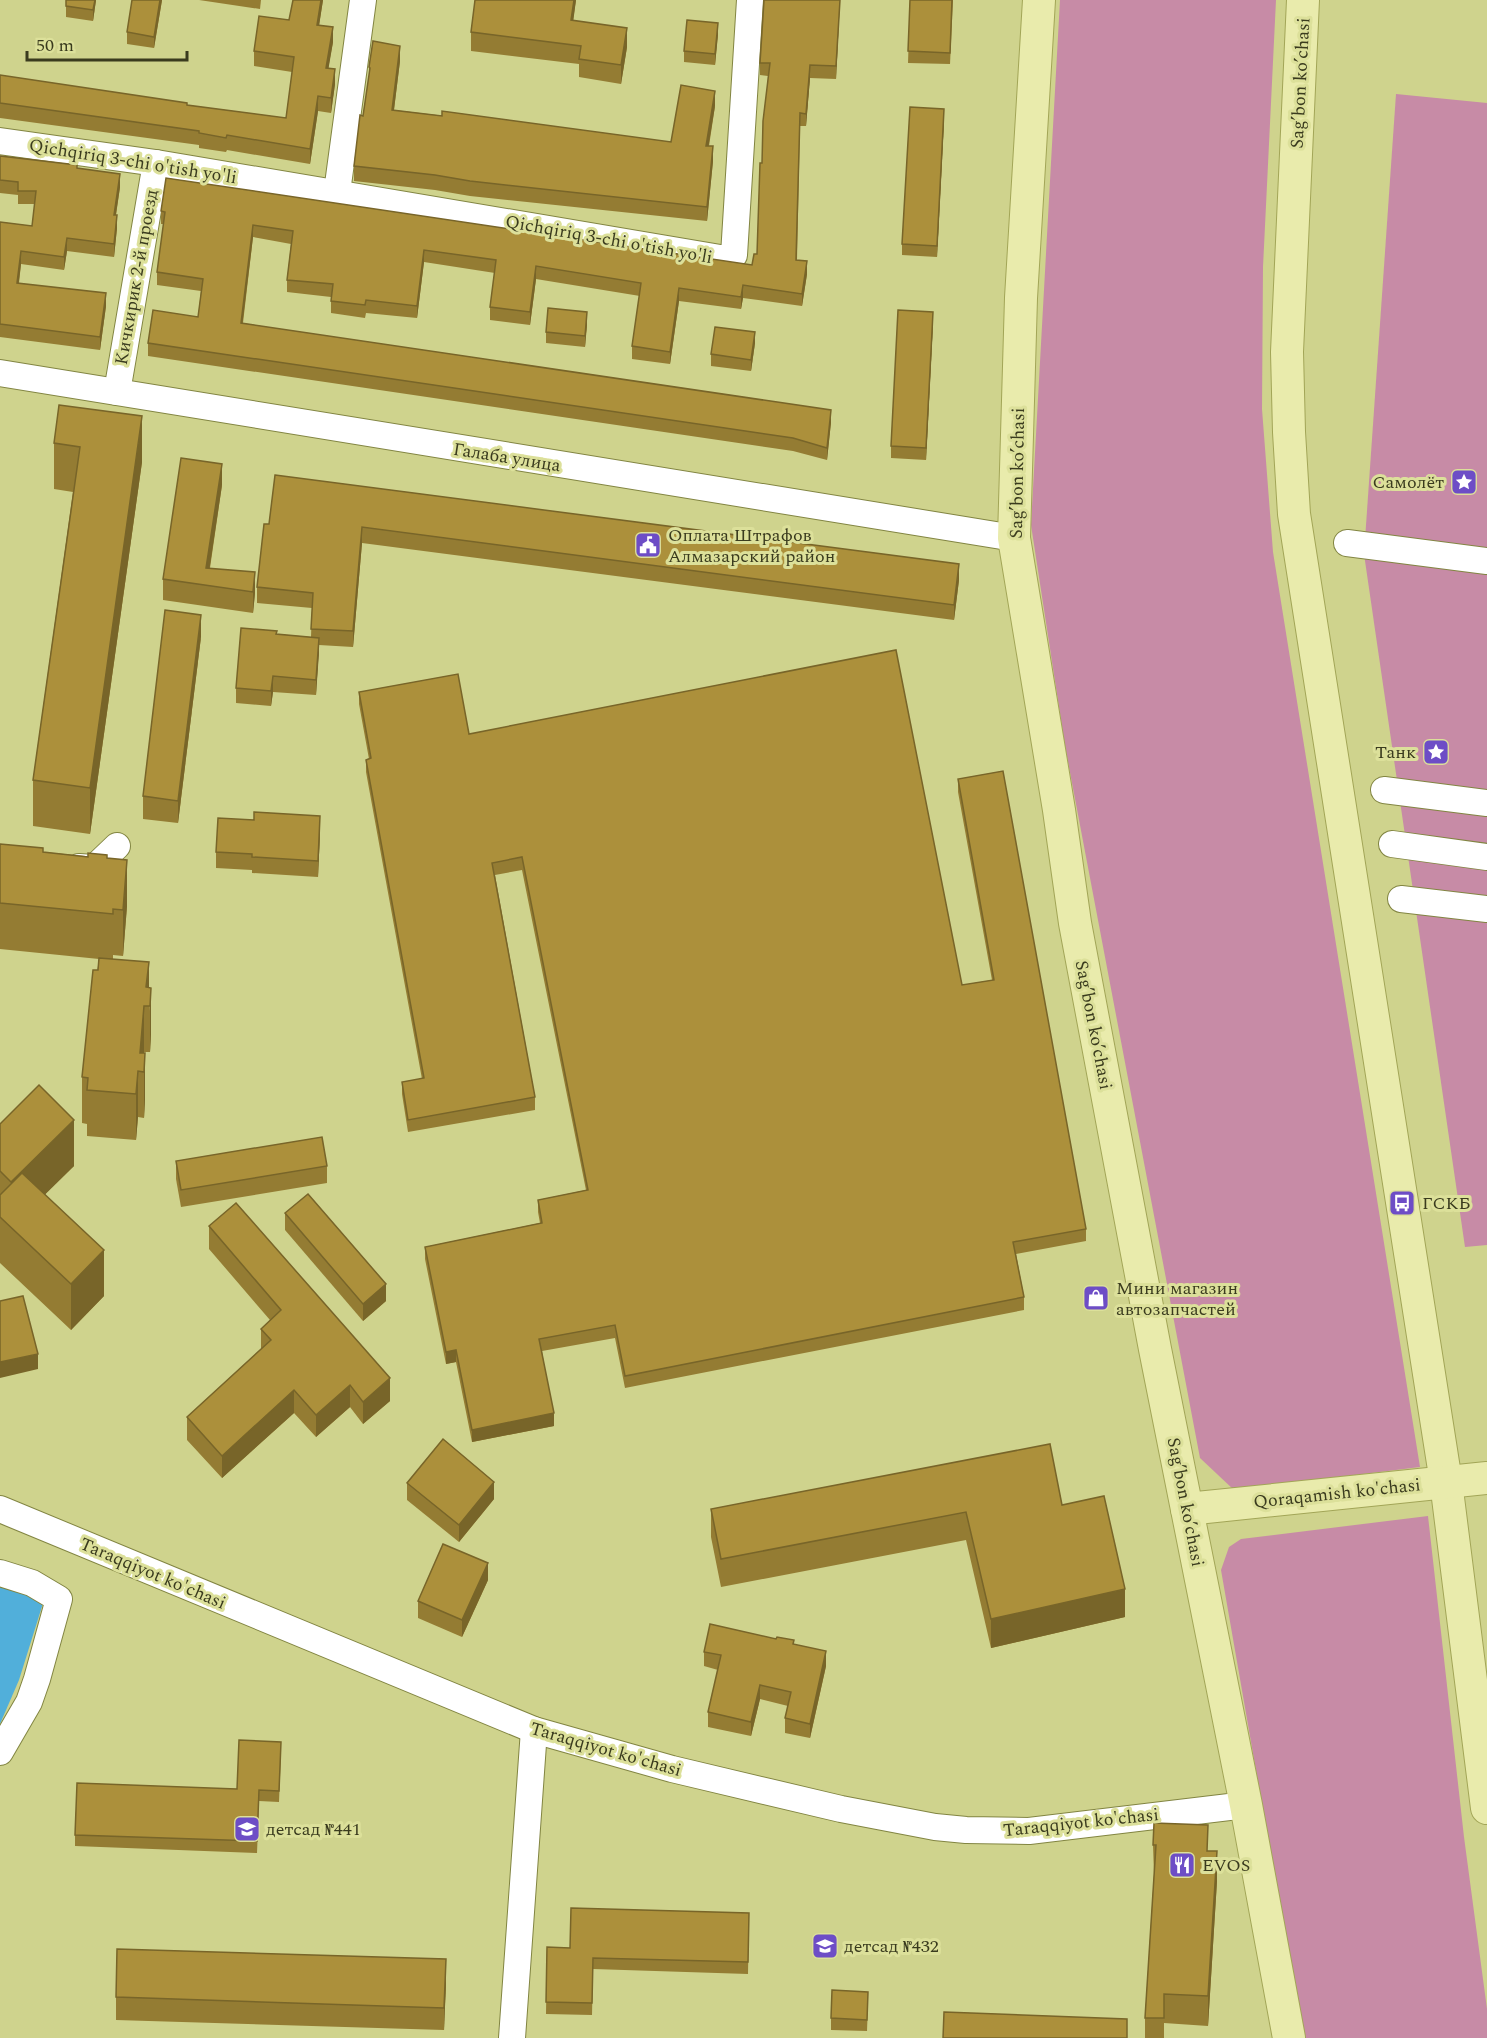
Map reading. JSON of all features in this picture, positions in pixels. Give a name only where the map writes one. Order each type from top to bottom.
[{"type":"main road","name":"Sag’bon ko’chasi","points":[[1039,0],[1022,298],[1014,538],[1059,810],[1075,923],[1246,1804],[1289,2038]]},
{"type":"main road","name":"Sag’bon ko’chasi","points":[[1303,0],[1287,352],[1294,514],[1447,1491],[1487,1808]]},
{"type":"main road","name":"Qoraqamish ko'chasi","points":[[1189,1517],[1447,1491],[1487,1478]]},
{"type":"main road","name":"Qoraqamish ko'chasi","points":[[1447,1491],[1487,1498]]},
{"type":"street","points":[[337,192],[363,0]]},
{"type":"street","name":"Qichqiriq 3-chi o'tish yo'li","points":[[0,141],[337,192],[726,259],[734,255],[750,0]]},
{"type":"street","name":"Кичкирик 2-й проезд","points":[[117,392],[156,163]]},
{"type":"street","name":"Галаба улица","points":[[0,374],[1014,538]]},
{"type":"street","points":[[1347,543],[1487,561]]},
{"type":"street","points":[[1384,790],[1487,803]]},
{"type":"street","points":[[1392,844],[1487,857]]},
{"type":"street","points":[[59,865],[94,868],[117,846]]},
{"type":"street","points":[[1401,899],[1487,909]]},
{"type":"street","name":"Taraqqiyot ko'chasi","points":[[3,1510],[534,1730],[705,1777],[872,1816],[946,1828],[1029,1831],[1246,1804]]},
{"type":"street","points":[[0,1572],[32,1583],[59,1599],[38,1679],[0,1752]]},
{"type":"street","points":[[512,2038],[534,1730]]},
{"type":"shaded area","points":[[1060,0],[1276,0],[1263,267],[1262,409],[1273,552],[1420,1467],[1234,1490],[1200,1458],[1065,746],[1031,525]]},
{"type":"shaded area","points":[[1396,94],[1487,103],[1487,1245],[1465,1247],[1364,554]]},
{"type":"shaded area","points":[[1428,1516],[1464,1837],[1487,2009],[1487,2038],[1305,2038],[1221,1570],[1229,1547],[1241,1539]]},
{"type":"water","points":[[0,1580],[44,1600],[19,1680],[0,1724]]},
{"type":"building","points":[[66,0],[95,0],[93,10],[66,6]]},
{"type":"building","points":[[132,0],[160,0],[154,37],[127,32]]},
{"type":"building","points":[[293,0],[321,0],[317,25],[333,27],[326,68],[335,69],[331,98],[318,96],[310,149],[0,103],[0,75],[187,103],[187,105],[286,118],[294,57],[254,51],[259,16],[289,20]]},
{"type":"building","points":[[475,0],[574,0],[571,20],[627,28],[621,65],[579,59],[581,46],[471,32]]},
{"type":"building","points":[[764,0],[840,0],[836,66],[810,65],[806,114],[800,113],[796,260],[807,261],[802,294],[743,285],[741,297],[679,288],[670,352],[632,346],[641,283],[536,266],[530,312],[490,307],[496,260],[424,250],[417,306],[366,300],[365,305],[331,301],[333,284],[287,280],[293,231],[253,225],[241,323],[831,410],[827,448],[793,438],[148,343],[153,310],[198,317],[203,279],[157,272],[165,212],[161,211],[166,178],[752,265],[754,254],[757,254],[760,163],[762,163],[763,121],[770,63],[760,63]]},
{"type":"building","points":[[910,0],[952,0],[950,53],[908,51]]},
{"type":"building","points":[[687,20],[718,23],[715,54],[684,51]]},
{"type":"building","points":[[373,41],[400,46],[392,110],[442,116],[442,111],[671,142],[681,85],[715,91],[706,146],[713,146],[707,207],[354,166]]},
{"type":"building","points":[[910,107],[944,109],[937,246],[902,244]]},
{"type":"building","points":[[0,156],[77,165],[77,168],[120,174],[114,215],[117,215],[114,244],[67,238],[64,257],[21,251],[17,283],[106,293],[100,337],[0,324],[0,222],[32,226],[36,191],[18,191],[18,182],[0,180]]},
{"type":"building","points":[[548,308],[587,312],[585,336],[546,332]]},
{"type":"building","points":[[898,310],[933,312],[926,448],[891,446]]},
{"type":"building","points":[[715,327],[755,332],[751,360],[711,354]]},
{"type":"building","points":[[59,405],[142,416],[90,788],[33,780],[80,447],[54,443]]},
{"type":"building","points":[[181,458],[222,464],[206,568],[255,572],[253,592],[163,579]]},
{"type":"building","points":[[275,475],[959,564],[954,605],[362,527],[353,631],[311,629],[313,593],[257,587],[264,524],[269,524]]},
{"type":"building","points":[[165,610],[201,615],[178,801],[143,796]]},
{"type":"building","points":[[241,628],[319,638],[316,680],[273,676],[271,691],[236,688]]},
{"type":"building","points":[[896,650],[962,985],[994,980],[958,779],[1003,771],[1086,1229],[1013,1242],[1024,1297],[625,1376],[615,1325],[539,1339],[554,1413],[472,1430],[456,1350],[446,1352],[425,1247],[542,1223],[538,1200],[588,1190],[522,857],[492,863],[535,1097],[408,1120],[402,1082],[424,1078],[366,760],[371,758],[359,692],[458,674],[469,734]]},
{"type":"building","points":[[254,812],[320,816],[318,861],[252,857],[252,854],[216,852],[218,818],[254,820]]},
{"type":"building","points":[[0,844],[43,848],[43,852],[88,857],[88,853],[127,860],[123,910],[113,909],[113,914],[0,903]]},
{"type":"building","points":[[99,958],[149,962],[146,987],[151,988],[150,1006],[144,1006],[140,1053],[145,1053],[144,1072],[138,1071],[136,1094],[87,1090],[88,1078],[82,1077],[93,970],[98,970]]},
{"type":"building","points":[[39,1085],[74,1120],[11,1182],[0,1171],[0,1124]]},
{"type":"building","points":[[322,1137],[327,1166],[181,1190],[176,1161]]},
{"type":"building","points":[[22,1173],[104,1250],[71,1284],[0,1217],[0,1195]]},
{"type":"building","points":[[308,1194],[386,1284],[363,1304],[285,1213]]},
{"type":"building","points":[[236,1203],[390,1378],[363,1402],[350,1385],[316,1415],[294,1390],[222,1456],[187,1417],[271,1340],[261,1329],[281,1310],[209,1226]]},
{"type":"building","points":[[23,1296],[38,1354],[0,1362],[0,1301]]},
{"type":"building","points":[[443,1439],[494,1482],[459,1525],[407,1483]]},
{"type":"building","points":[[1050,1444],[1062,1505],[1104,1496],[1125,1589],[991,1619],[966,1512],[721,1559],[711,1509]]},
{"type":"building","points":[[443,1544],[488,1563],[462,1620],[418,1601]]},
{"type":"building","points":[[710,1624],[776,1639],[777,1637],[794,1640],[793,1644],[826,1651],[810,1724],[785,1718],[791,1692],[760,1685],[751,1722],[708,1712],[721,1655],[704,1652]]},
{"type":"building","points":[[239,1740],[281,1742],[279,1791],[259,1790],[257,1841],[75,1835],[77,1783],[237,1789]]},
{"type":"building","points":[[1154,1823],[1208,1825],[1207,1851],[1217,1851],[1208,1996],[1164,1994],[1164,2018],[1145,2018],[1156,1845],[1153,1845]]},
{"type":"building","points":[[571,1908],[749,1913],[748,1962],[593,1958],[592,2003],[546,2002],[547,1947],[570,1948]]},
{"type":"building","points":[[117,1949],[446,1959],[444,2008],[116,1997]]},
{"type":"building","points":[[832,1990],[868,1992],[867,2020],[831,2018]]},
{"type":"building","points":[[944,2012],[1127,2019],[1127,2038],[943,2038]]},
{"type":"place","name":"Самолёт","points":[[1464,482]]},
{"type":"place","name":"Оплата Штрафов Aлмазарский район","points":[[648,545]]},
{"type":"place","name":"Танк","points":[[1436,752]]},
{"type":"place","name":"ГСКБ","points":[[1402,1203]]},
{"type":"place","name":"Мини магазин автозапчастей","points":[[1096,1298]]},
{"type":"place","name":"детсад №441","points":[[247,1829]]},
{"type":"place","name":"EVOS","points":[[1182,1865]]},
{"type":"place","name":"детсад №432","points":[[825,1946]]}]
